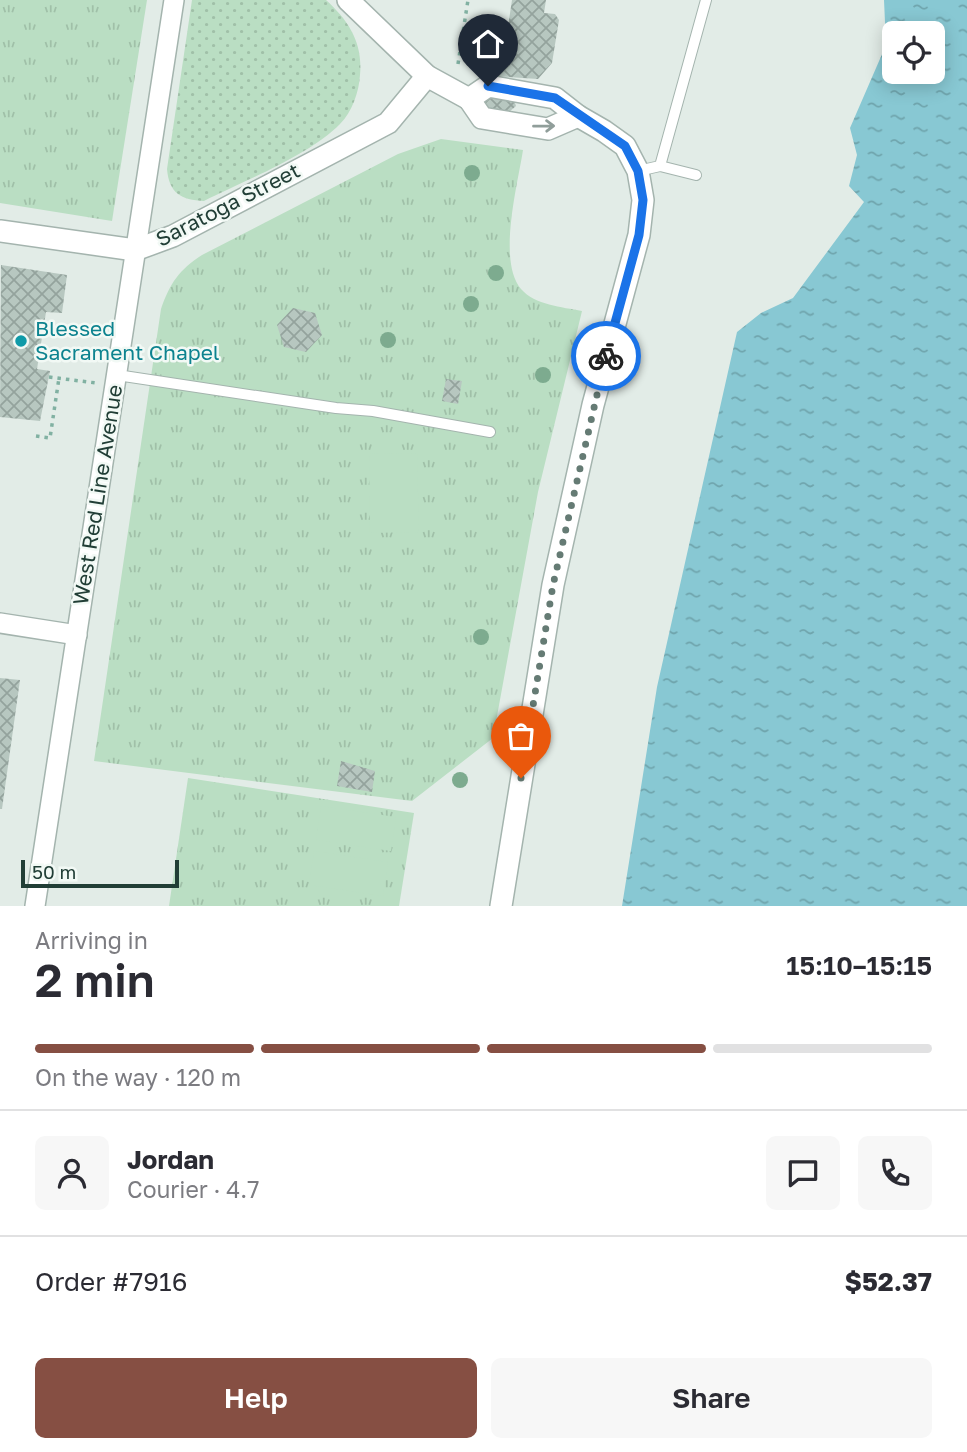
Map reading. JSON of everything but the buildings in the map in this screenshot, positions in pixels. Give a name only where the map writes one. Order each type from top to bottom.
[{"type":"street","name":"West Red Line Avenue","points":[[35,906],[174,0]]},
{"type":"street","points":[[348,0],[427,76],[449,91],[469,99],[482,118],[548,129],[578,116]]},
{"type":"street","name":"Saratoga Street","points":[[0,231],[135,250],[173,236],[388,122],[427,76]]},
{"type":"street","points":[[469,99],[488,86],[555,98],[625,146],[638,171],[643,200],[639,235],[593,405],[553,585],[501,906]]},
{"type":"street","points":[[0,623],[77,635]]},
{"type":"lane","points":[[660,166],[706,0]]},
{"type":"lane","points":[[638,171],[660,166],[696,176]]},
{"type":"lane","points":[[116,381],[373,411],[489,432]]},
{"type":"path","points":[[458,64],[468,0]]},
{"type":"path","points":[[49,377],[116,381]]},
{"type":"path","points":[[36,436],[50,438],[59,378]]},
{"type":"green space","points":[[0,0],[147,0],[112,221],[0,203]]},
{"type":"green space","points":[[192,0],[326,0],[353,33],[360,63],[354,101],[340,124],[312,146],[276,167],[204,201],[178,194],[170,184],[167,169]]},
{"type":"green space","points":[[441,139],[523,150],[511,221],[510,260],[514,276],[521,289],[534,299],[582,311],[538,492],[493,738],[412,801],[94,761],[161,309],[172,284],[187,266],[202,255],[398,154]]},
{"type":"green space","points":[[417,453],[419,532],[370,533],[369,454]]},
{"type":"green space","points":[[188,778],[414,813],[399,906],[169,906]]},
{"type":"green space","points":[[321,806],[396,817],[391,851],[316,840]]},
{"type":"green space","points":[[314,851],[388,862],[383,896],[309,885]]},
{"type":"water","points":[[884,0],[967,0],[967,906],[622,906],[657,687],[737,332],[761,313],[793,298],[864,202],[849,186],[857,155],[850,128],[882,54],[882,84],[945,84],[945,21],[885,21]]},
{"type":"way so far","points":[[521,778],[553,585],[606,356]]},
{"type":"place","name":"Blessed Sacrament Chapel","points":[[21,341]]},
{"type":"route","points":[[488,86],[555,98],[625,146],[638,171],[643,200],[639,235],[606,356]]}]
